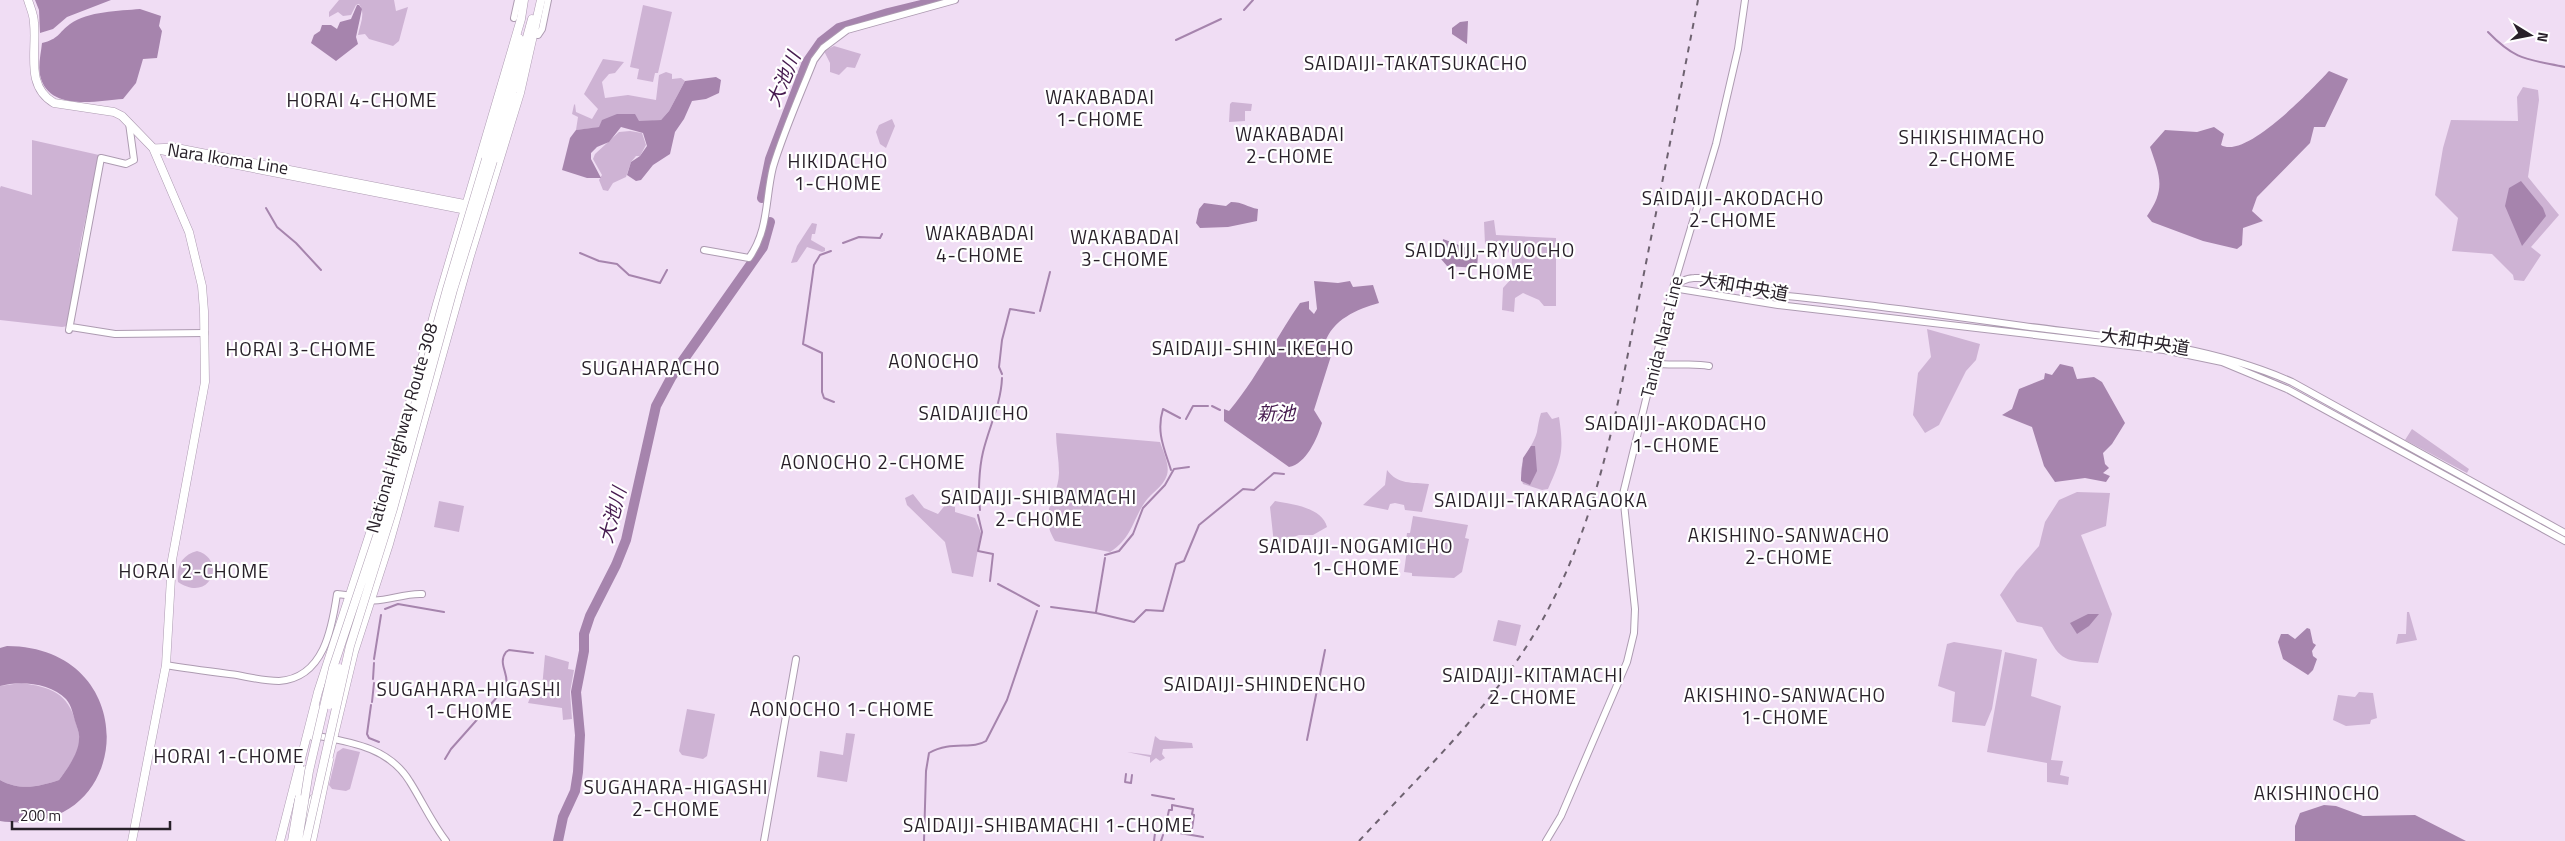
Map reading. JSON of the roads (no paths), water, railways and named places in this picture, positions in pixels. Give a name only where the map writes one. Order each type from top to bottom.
[{"type":"highway","points":[[28,0],[34,22],[36,84],[41,92],[54,103],[114,112],[129,123],[153,148],[188,229],[202,286],[205,382],[172,560],[166,665],[132,841]]},
{"type":"highway","name":"National Highway Route 308","points":[[310,734],[318,692],[394,460],[518,16],[526,0]]},
{"type":"highway","name":"National Highway Route 308","points":[[298,841],[309,771],[333,668],[385,514],[447,289],[489,160],[526,0]]},
{"type":"highway","name":"National Highway Route 308","points":[[306,841],[342,678],[370,581],[396,501],[489,160],[536,0]]},
{"type":"highway","name":"National Highway Route 308","points":[[292,841],[320,784],[334,739],[350,668],[520,93],[541,0]]},
{"type":"highway","points":[[292,841],[310,789],[335,681],[370,581]]},
{"type":"highway","points":[[292,841],[310,734]]},
{"type":"highway","points":[[280,841],[310,734]]},
{"type":"highway","points":[[312,841],[334,739]]},
{"type":"main road","name":"Nara Ikoma Line","points":[[153,148],[174,147],[485,210]]},
{"type":"street","points":[[518,0],[518,16]]},
{"type":"street","points":[[534,34],[538,35],[542,30],[548,0]]},
{"type":"street","points":[[704,250],[749,258],[756,248],[763,232],[773,170],[778,152],[814,60],[823,48],[838,35],[855,27],[955,0]]},
{"type":"street","name":"Tanida Nara Line","points":[[1546,841],[1561,816],[1627,662],[1632,640],[1635,609],[1623,494],[1673,288],[1716,144],[1738,48],[1745,0]]},
{"type":"street","points":[[129,123],[134,160],[126,164],[101,158],[70,328],[114,334],[205,334]]},
{"type":"street","name":"大和中央道","points":[[1673,288],[1683,280],[1694,278],[1751,285],[1787,296],[2173,345],[2220,355],[2264,369],[2320,397],[2565,533]]},
{"type":"street","name":"大和中央道","points":[[1673,288],[1785,306],[2186,354],[2222,362],[2265,379],[2322,408],[2565,541]]},
{"type":"street","points":[[1655,363],[1668,366],[1698,363],[1709,366]]},
{"type":"street","points":[[166,665],[273,681],[294,678],[315,662],[324,650],[337,594],[371,600],[384,600],[408,593],[422,594]]},
{"type":"street","points":[[764,841],[796,659]]},
{"type":"street","points":[[310,734],[372,748],[395,763],[409,780],[446,841]]},
{"type":"water","points":[[35,0],[111,0],[67,17],[53,29],[40,33],[39,10]]},
{"type":"water","points":[[357,5],[362,9],[356,37],[358,44],[336,61],[311,43],[314,35],[320,31],[322,25],[331,25],[337,29],[340,22],[351,19]]},
{"type":"water","points":[[140,9],[161,16],[159,26],[162,31],[157,58],[143,59],[136,83],[123,99],[74,102],[53,95],[45,87],[39,71],[42,43],[55,38],[70,24],[86,16],[104,12]]},
{"type":"water","points":[[1468,21],[1467,44],[1452,34],[1452,28],[1460,22]]},
{"type":"water","points":[[2329,71],[2348,79],[2325,127],[2314,127],[2310,143],[2257,197],[2252,211],[2263,221],[2243,228],[2242,245],[2237,249],[2203,241],[2152,222],[2147,216],[2157,198],[2159,190],[2158,174],[2150,147],[2165,130],[2197,132],[2214,127],[2224,134],[2221,145],[2232,147],[2246,142],[2262,133],[2278,120]]},
{"type":"water","points":[[716,77],[721,80],[719,93],[706,99],[692,101],[684,119],[675,132],[670,154],[653,165],[641,180],[636,181],[627,175],[631,162],[640,156],[647,146],[643,133],[621,127],[609,142],[597,147],[591,153],[591,159],[601,178],[587,178],[562,170],[570,138],[576,130],[599,127],[602,120],[617,114],[635,114],[639,121],[661,120],[669,111],[685,81]]},
{"type":"water","points":[[2521,181],[2543,208],[2546,216],[2522,246],[2505,206],[2509,188]]},
{"type":"water","points":[[1231,202],[1258,209],[1257,221],[1228,227],[1200,228],[1196,223],[1199,209],[1204,203],[1226,206]]},
{"type":"water","points":[[1443,239],[1467,248],[1478,255],[1477,268],[1447,266],[1441,259]]},
{"type":"water","name":"新池","points":[[1314,281],[1338,283],[1350,281],[1353,287],[1373,285],[1379,303],[1346,317],[1328,335],[1325,343],[1330,349],[1331,356],[1314,410],[1322,423],[1314,443],[1306,456],[1295,465],[1289,467],[1224,421],[1224,409],[1229,411],[1239,398],[1300,303],[1309,301],[1309,309],[1314,314],[1317,309]]},
{"type":"water","points":[[2060,364],[2073,367],[2077,379],[2094,377],[2102,382],[2125,423],[2112,444],[2103,453],[2105,464],[2109,468],[2103,473],[2110,476],[2106,482],[2085,478],[2055,482],[2044,466],[2032,427],[2002,415],[2012,409],[2019,389],[2044,379],[2045,373],[2052,375]]},
{"type":"water","points":[[1531,446],[1535,446],[1537,471],[1530,485],[1521,481],[1521,478],[1523,458]]},
{"type":"water","points":[[2088,614],[2099,614],[2089,626],[2077,634],[2070,623]]},
{"type":"water","points":[[2307,628],[2310,629],[2313,643],[2316,645],[2312,651],[2313,656],[2317,659],[2313,670],[2308,675],[2283,659],[2278,642],[2281,634],[2288,634],[2295,639]]},
{"type":"water","points":[[7,646],[52,655],[84,677],[102,707],[107,741],[98,775],[78,802],[45,819],[0,821],[0,780],[15,786],[29,787],[59,780],[75,755],[79,733],[70,705],[66,699],[52,689],[25,683],[0,686],[0,648]]},
{"type":"water","points":[[2324,805],[2336,806],[2363,816],[2415,815],[2466,841],[2295,841],[2295,826],[2300,813]]},
{"type":"waterway","name":"大池川","points":[[762,198],[770,159],[807,62],[821,42],[839,28],[888,13],[942,0]]},
{"type":"waterway","points":[[1244,10],[1253,0]]},
{"type":"waterway","points":[[1176,40],[1221,19]]},
{"type":"waterway","points":[[2488,32],[2506,49],[2515,54],[2531,60],[2565,67]]},
{"type":"waterway","points":[[266,208],[277,227],[296,243],[321,270]]},
{"type":"waterway","name":"大池川","points":[[558,841],[563,817],[575,791],[578,772],[580,735],[576,692],[584,651],[584,634],[590,616],[616,565],[626,540],[656,406],[672,376],[763,247],[770,222]]},
{"type":"waterway","points":[[843,243],[859,237],[880,238],[882,234]]},
{"type":"waterway","points":[[831,251],[820,255],[814,265],[803,344],[822,353],[822,392],[824,398],[834,402]]},
{"type":"waterway","points":[[580,253],[599,261],[617,264],[629,275],[660,283],[667,270]]},
{"type":"waterway","points":[[1040,311],[1050,272]]},
{"type":"waterway","points":[[1002,374],[999,367],[1002,340],[1010,309],[1034,313]]},
{"type":"waterway","points":[[980,510],[979,481],[982,459],[997,406],[1002,378]]},
{"type":"waterway","points":[[1186,419],[1193,406],[1208,406]]},
{"type":"waterway","points":[[1212,406],[1220,410]]},
{"type":"waterway","points":[[1171,470],[1161,433],[1160,425],[1163,409],[1180,418]]},
{"type":"waterway","points":[[1105,555],[1119,551],[1133,534],[1143,508],[1165,485],[1174,469],[1189,467]]},
{"type":"waterway","points":[[1051,607],[1096,613],[1134,622],[1146,610],[1163,611],[1176,564],[1184,561],[1199,525],[1243,489],[1254,490],[1274,473],[1284,474]]},
{"type":"waterway","points":[[978,515],[982,532],[978,551],[993,554],[990,581]]},
{"type":"waterway","points":[[1096,612],[1105,558]]},
{"type":"waterway","points":[[998,584],[1039,606]]},
{"type":"waterway","points":[[385,609],[398,604],[444,612]]},
{"type":"waterway","points":[[924,841],[926,771],[929,753],[945,747],[974,745],[986,741],[1007,700],[1037,611]]},
{"type":"waterway","points":[[374,659],[381,615]]},
{"type":"waterway","points":[[445,759],[451,749],[506,687],[507,682],[503,665],[506,652],[509,650],[533,653]]},
{"type":"waterway","points":[[1307,740],[1325,650]]},
{"type":"waterway","points":[[373,679],[374,663]]},
{"type":"waterway","points":[[372,702],[374,683]]},
{"type":"waterway","points":[[371,705],[367,734],[369,738],[379,742]]},
{"type":"waterway","points":[[1126,774],[1125,782],[1131,783],[1132,775]]},
{"type":"waterway","points":[[1152,795],[1174,799]]},
{"type":"waterway","points":[[1188,834],[1189,829],[1192,829],[1193,809],[1172,805],[1172,810],[1169,810],[1166,824],[1169,825],[1168,831],[1203,837]]},
{"type":"waterway","points":[[1154,841],[1155,833]]},
{"type":"waterway","points":[[1161,841],[1163,835]]},
{"type":"railway","points":[[1359,841],[1455,738],[1500,684],[1539,626],[1559,587],[1576,547],[1591,507],[1613,425],[1698,0]]},
{"type":"district","name":"SAIDAIJI-TAKATSUKACHO","points":[[1416,63]]},
{"type":"district","name":"HORAI 4-CHOME","points":[[362,100]]},
{"type":"district","name":"WAKABADAI 1-CHOME","points":[[1100,108]]},
{"type":"district","name":"WAKABADAI 2-CHOME","points":[[1290,145]]},
{"type":"district","name":"SHIKISHIMACHO 2-CHOME","points":[[1972,148]]},
{"type":"district","name":"HIKIDACHO 1-CHOME","points":[[838,172]]},
{"type":"district","name":"SAIDAIJI-AKODACHO 2-CHOME","points":[[1733,209]]},
{"type":"district","name":"WAKABADAI 4-CHOME","points":[[980,244]]},
{"type":"district","name":"WAKABADAI 3-CHOME","points":[[1125,248]]},
{"type":"district","name":"SAIDAIJI-RYUOCHO 1-CHOME","points":[[1490,261]]},
{"type":"district","name":"SAIDAIJI-SHIN-IKECHO","points":[[1253,348]]},
{"type":"district","name":"HORAI 3-CHOME","points":[[301,349]]},
{"type":"district","name":"AONOCHO","points":[[934,361]]},
{"type":"district","name":"SUGAHARACHO","points":[[651,368]]},
{"type":"district","name":"SAIDAIJICHO","points":[[974,413]]},
{"type":"district","name":"SAIDAIJI-AKODACHO 1-CHOME","points":[[1676,434]]},
{"type":"district","name":"AONOCHO 2-CHOME","points":[[873,462]]},
{"type":"district","name":"SAIDAIJI-TAKARAGAOKA","points":[[1541,500]]},
{"type":"district","name":"SAIDAIJI-SHIBAMACHI 2-CHOME","points":[[1039,508]]},
{"type":"district","name":"AKISHINO-SANWACHO 2-CHOME","points":[[1789,546]]},
{"type":"district","name":"SAIDAIJI-NOGAMICHO 1-CHOME","points":[[1356,557]]},
{"type":"district","name":"HORAI 2-CHOME","points":[[194,571]]},
{"type":"district","name":"SAIDAIJI-SHINDENCHO","points":[[1265,684]]},
{"type":"district","name":"SAIDAIJI-KITAMACHI 2-CHOME","points":[[1533,686]]},
{"type":"district","name":"SUGAHARA-HIGASHI 1-CHOME","points":[[469,700]]},
{"type":"district","name":"AKISHINO-SANWACHO 1-CHOME","points":[[1785,706]]},
{"type":"district","name":"AONOCHO 1-CHOME","points":[[842,709]]},
{"type":"district","name":"HORAI 1-CHOME","points":[[229,756]]},
{"type":"district","name":"AKISHINOCHO","points":[[2317,793]]},
{"type":"district","name":"SUGAHARA-HIGASHI 2-CHOME","points":[[676,798]]},
{"type":"district","name":"SAIDAIJI-SHIBAMACHI 1-CHOME","points":[[1048,825]]}]
